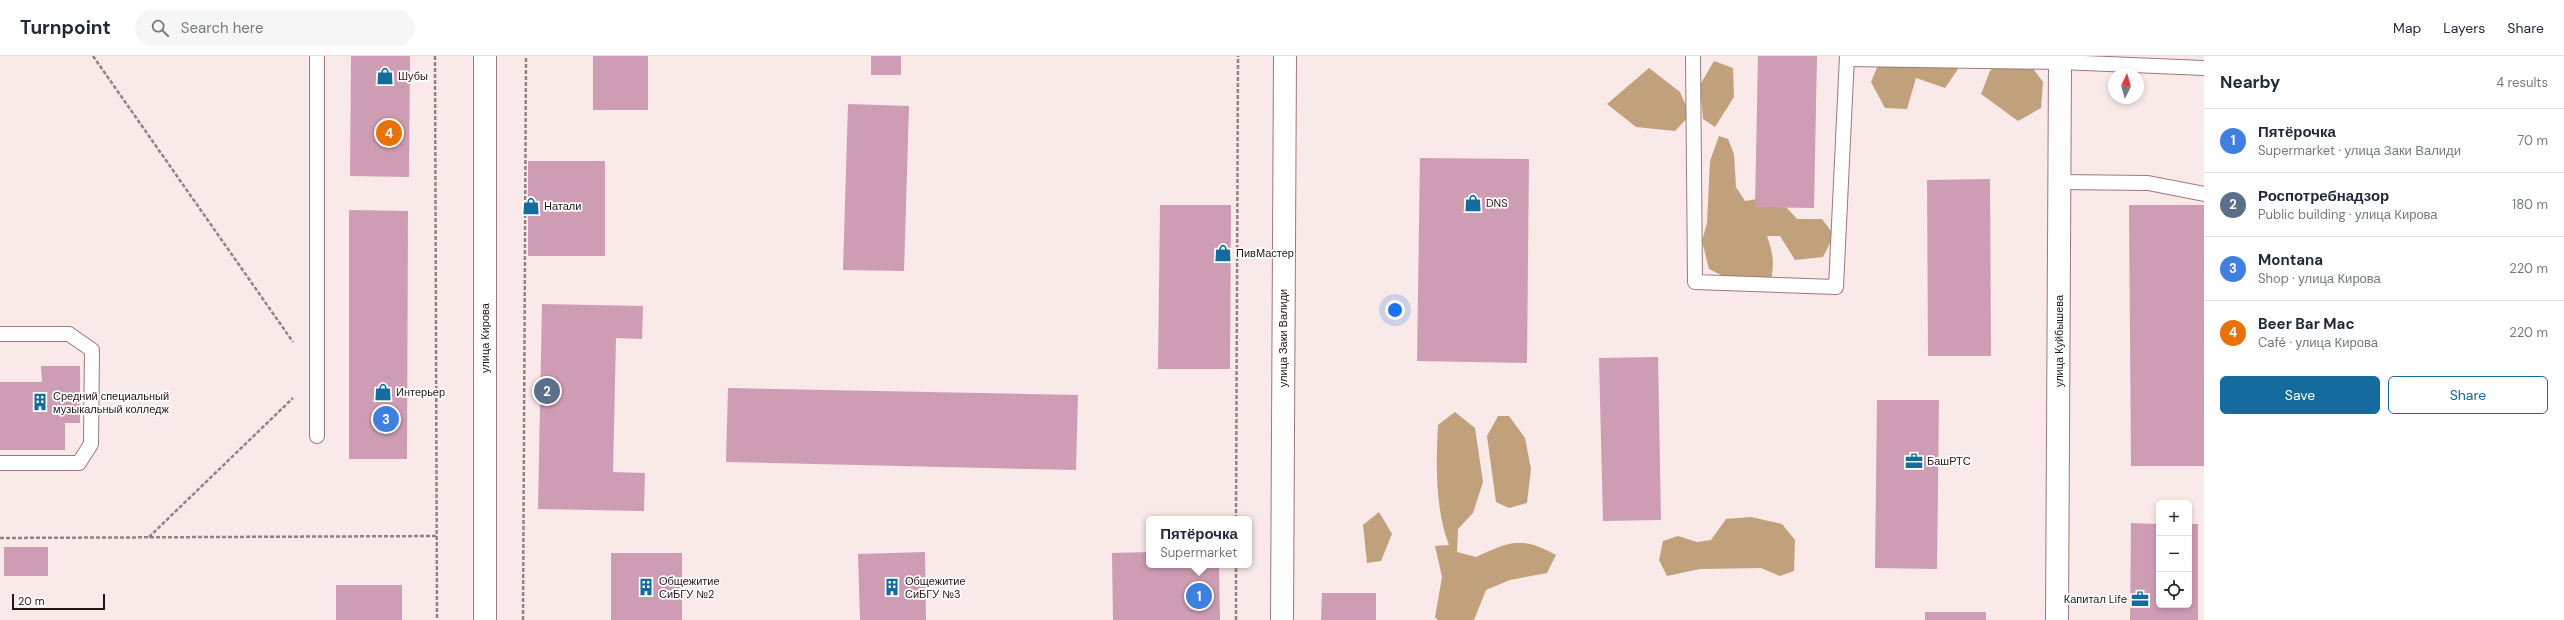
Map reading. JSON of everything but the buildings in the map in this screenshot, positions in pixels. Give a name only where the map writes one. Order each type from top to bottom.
[{"type":"street","name":"улица Кирова","points":[[484,56],[485,620]]},
{"type":"street","name":"улица Заки Валиди","points":[[1282,620],[1285,56]]},
{"type":"street","name":"улица Куйбышева","points":[[2057,620],[2060,62]]},
{"type":"lane","points":[[316,436],[317,56]]},
{"type":"lane","points":[[1693,56],[1695,282],[1836,287],[1847,58],[2060,62],[2204,68]]},
{"type":"lane","points":[[2060,182],[2148,183],[2204,194]]},
{"type":"lane","points":[[0,334],[70,334],[92,350],[91,444],[79,463],[0,463]]},
{"type":"path","points":[[93,56],[316,376],[149,537]]},
{"type":"path","points":[[436,56],[437,620]]},
{"type":"path","points":[[523,620],[526,56]]},
{"type":"path","points":[[1236,516],[1238,56]]},
{"type":"path","points":[[0,538],[437,536]]},
{"type":"path","points":[[1236,568],[1236,620]]},
{"type":"shaded area","points":[[1946,56],[1958,69],[1945,88],[1916,78],[1907,109],[1885,108],[1871,82],[1881,58]]},
{"type":"shaded area","points":[[2004,57],[2028,62],[2043,82],[2041,108],[2018,121],[1981,94],[1990,71]]},
{"type":"shaded area","points":[[1714,61],[1733,68],[1734,97],[1715,127],[1703,119],[1700,85]]},
{"type":"shaded area","points":[[1649,68],[1680,92],[1690,115],[1675,131],[1636,127],[1607,104]]},
{"type":"shaded area","points":[[1719,136],[1728,139],[1734,154],[1736,187],[1745,201],[1776,196],[1797,219],[1822,219],[1834,235],[1823,257],[1795,260],[1780,236],[1767,236],[1773,263],[1769,290],[1735,282],[1709,269],[1702,241],[1707,223],[1710,161]]},
{"type":"shaded area","points":[[1455,412],[1475,428],[1483,482],[1473,513],[1458,529],[1457,552],[1476,557],[1507,544],[1525,543],[1534,545],[1556,555],[1547,573],[1510,580],[1486,590],[1474,620],[1438,620],[1435,617],[1442,577],[1435,546],[1449,545],[1444,531],[1439,501],[1437,471],[1438,425]]},
{"type":"shaded area","points":[[1498,416],[1509,416],[1525,438],[1531,469],[1527,503],[1509,508],[1496,502],[1487,436]]},
{"type":"shaded area","points":[[1379,512],[1392,534],[1381,561],[1367,563],[1363,525]]},
{"type":"shaded area","points":[[1751,517],[1782,524],[1795,540],[1794,571],[1780,576],[1761,568],[1700,569],[1667,576],[1659,560],[1663,541],[1678,536],[1697,542],[1711,540],[1726,519]]},
{"type":"place","name":"Шубы","points":[[385,76]]},
{"type":"place","name":"Beer Bar Mac","points":[[389,133]]},
{"type":"place","name":"DNS","points":[[1473,203]]},
{"type":"place","name":"Натали","points":[[531,206]]},
{"type":"place","name":"ПивМастер","points":[[1223,253]]},
{"type":"place","name":"Роспотребнадзор","points":[[547,391]]},
{"type":"place","name":"Интерьер","points":[[383,392]]},
{"type":"place","name":"Средний специальный музыкальный колледж","points":[[40,402]]},
{"type":"place","name":"Montana","points":[[386,419]]},
{"type":"place","name":"БашРТС","points":[[1914,461]]},
{"type":"place","name":"Общежитие СиБГУ №2","points":[[646,587]]},
{"type":"place","name":"Общежитие СиБГУ №3","points":[[892,587]]},
{"type":"place","name":"Пятёрочка","points":[[1199,596]]},
{"type":"place","name":"Капитал Life","points":[[2140,599]]}]
